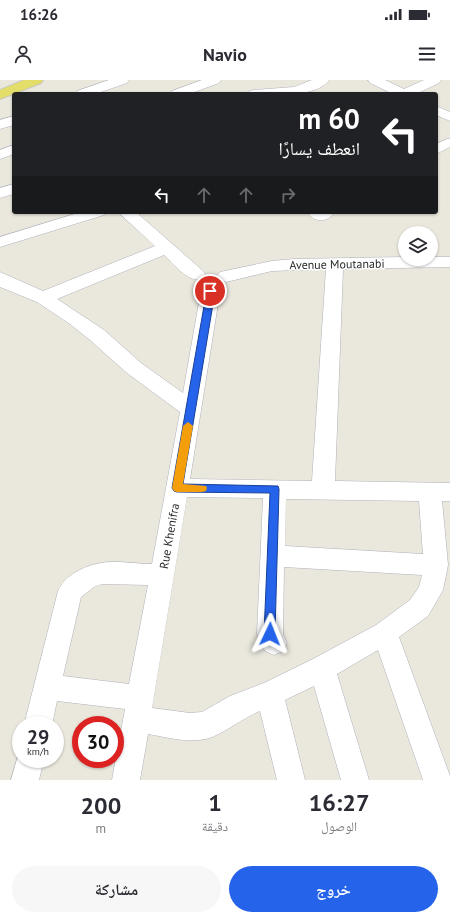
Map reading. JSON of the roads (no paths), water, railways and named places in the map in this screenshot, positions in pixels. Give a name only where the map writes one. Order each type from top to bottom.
[{"type":"main road","points":[[0,95],[36,80]]},
{"type":"street","points":[[89,92],[122,80]]},
{"type":"street","points":[[171,80],[183,92],[214,80]]},
{"type":"street","points":[[257,92],[272,80]]},
{"type":"street","points":[[294,92],[322,80]]},
{"type":"street","points":[[375,80],[400,92]]},
{"type":"street","points":[[408,92],[434,80]]},
{"type":"street","points":[[438,111],[450,116]]},
{"type":"street","points":[[0,125],[12,121]]},
{"type":"street","points":[[0,155],[12,150]]},
{"type":"street","points":[[0,193],[12,190]]},
{"type":"street","points":[[128,214],[166,248],[211,281]]},
{"type":"street","points":[[0,242],[80,215]]},
{"type":"street","points":[[43,298],[166,248]]},
{"type":"street","name":"Avenue Moutanabi","points":[[211,281],[272,266],[294,264],[450,262]]},
{"type":"street","points":[[323,490],[335,263]]},
{"type":"street","points":[[2,281],[43,298],[97,335],[134,368],[191,409]]},
{"type":"street","name":"Rue Khenifra","points":[[126,780],[208,310],[211,281]]},
{"type":"street","points":[[47,687],[139,708],[190,727],[206,725],[240,705],[270,694],[322,668],[385,633],[419,608],[431,590],[440,554],[440,492],[177,488]]},
{"type":"street","points":[[274,489],[270,634],[274,643]]},
{"type":"street","points":[[272,556],[440,554]]},
{"type":"street","points":[[40,716],[70,591],[86,579],[102,573],[162,575]]},
{"type":"street","points":[[385,633],[437,780]]},
{"type":"street","points":[[322,668],[355,780]]},
{"type":"street","points":[[270,694],[291,780]]},
{"type":"street","points":[[25,780],[28,768]]}]
